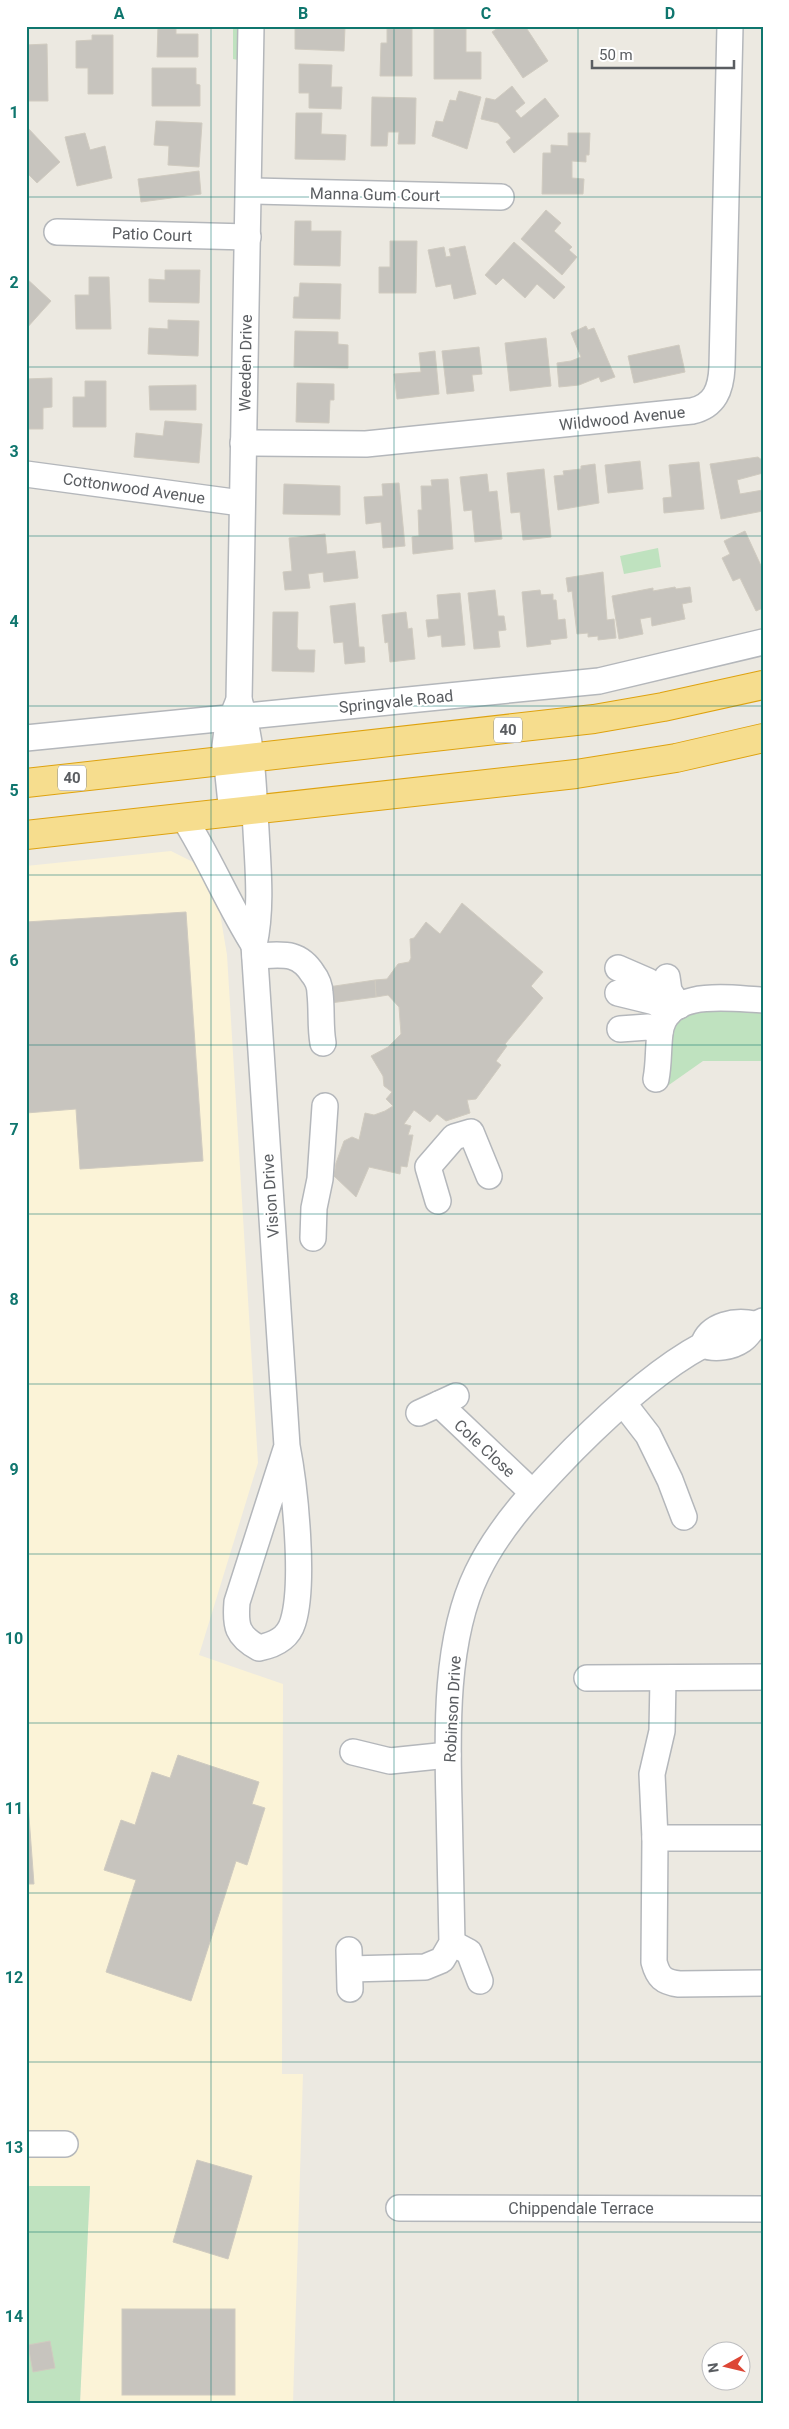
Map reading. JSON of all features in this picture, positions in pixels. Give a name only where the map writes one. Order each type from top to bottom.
[{"type":"highway","name":"40","points":[[26,782],[239,760],[594,719],[663,707],[763,685]]},
{"type":"highway","points":[[26,835],[585,773],[676,758],[763,738]]},
{"type":"street","name":"Weeden Drive","points":[[243,812],[238,711],[251,26]]},
{"type":"street","name":"Wildwood Avenue","points":[[243,443],[366,444],[692,411],[713,401],[721,382],[722,368],[730,26]]},
{"type":"street","name":"Manna Gum Court","points":[[249,191],[501,197]]},
{"type":"street","name":"Patio Court","points":[[57,232],[248,237]]},
{"type":"street","name":"Cottonwood Avenue","points":[[26,474],[241,503]]},
{"type":"street","name":"Springvale Road","points":[[26,738],[238,711],[599,680],[763,642]]},
{"type":"street","name":"Vision Drive","points":[[243,812],[258,924],[254,951],[287,1446],[292,1472],[299,1579],[293,1623],[281,1641],[273,1646],[259,1648],[244,1640],[235,1621],[237,1602],[287,1446]]},
{"type":"street","name":"Vision Drive","points":[[184,818],[210,860],[254,951]]},
{"type":"street","points":[[254,951],[286,956],[306,962],[316,978],[320,991],[319,1024],[323,1043]]},
{"type":"street","points":[[618,968],[648,981],[666,1013]]},
{"type":"street","points":[[656,1079],[669,991],[667,977]]},
{"type":"street","points":[[618,993],[666,1013]]},
{"type":"street","points":[[620,1028],[648,1027],[666,1013],[694,998],[763,1000]]},
{"type":"street","points":[[313,1238],[314,1208],[320,1179],[326,1106]]},
{"type":"street","points":[[438,1201],[428,1167],[454,1137],[470,1132],[489,1176]]},
{"type":"street","name":"Robinson Drive","points":[[447,1951],[448,1755],[451,1670],[462,1618],[476,1573],[532,1492],[603,1420],[687,1354],[703,1345],[713,1330],[742,1321],[759,1323]]},
{"type":"street","points":[[624,1404],[648,1435],[670,1480],[684,1517]]},
{"type":"street","name":"Cole Close","points":[[438,1405],[532,1492]]},
{"type":"street","points":[[587,1678],[763,1677]]},
{"type":"street","points":[[662,1679],[662,1731],[652,1774],[655,1838],[654,1962],[657,1974],[666,1982],[679,1984],[763,1983]]},
{"type":"street","points":[[352,1752],[390,1761],[448,1755]]},
{"type":"street","points":[[655,1838],[763,1838]]},
{"type":"street","points":[[349,1969],[425,1967],[447,1951],[469,1952],[480,1982]]},
{"type":"street","points":[[26,2144],[65,2144]]},
{"type":"street","name":"Chippendale Terrace","points":[[399,2208],[763,2209]]},
{"type":"shaded area","points":[[171,851],[197,864],[219,907],[227,955],[258,1463],[199,1655],[283,1684],[282,2074],[303,2074],[293,2403],[80,2403],[90,2186],[26,2186],[26,866]]},
{"type":"green space","points":[[233,26],[239,26],[238,60],[233,59]]},
{"type":"green space","points":[[658,548],[661,567],[624,574],[620,556]]},
{"type":"green space","points":[[695,1010],[763,1011],[763,1061],[703,1061],[666,1087],[672,1028],[683,1016]]},
{"type":"green space","points":[[26,2186],[90,2186],[80,2403],[26,2403]]},
{"type":"building","points":[[158,26],[176,26],[176,34],[198,34],[198,57],[157,57]]},
{"type":"building","points":[[295,26],[345,27],[344,51],[295,49]]},
{"type":"building","points":[[387,26],[412,26],[412,76],[380,76],[381,43],[387,43]]},
{"type":"building","points":[[501,26],[525,26],[548,61],[523,78],[492,32]]},
{"type":"building","points":[[434,29],[466,29],[466,52],[481,52],[481,79],[434,79]]},
{"type":"building","points":[[92,35],[113,35],[113,94],[88,94],[88,68],[76,68],[76,41],[92,40]]},
{"type":"building","points":[[47,44],[48,101],[26,101],[26,45]]},
{"type":"building","points":[[299,64],[332,65],[331,87],[342,87],[341,109],[309,108],[309,93],[299,93]]},
{"type":"building","points":[[152,68],[196,68],[196,84],[200,85],[200,106],[152,106]]},
{"type":"building","points":[[512,86],[525,103],[515,111],[521,118],[545,98],[559,116],[514,153],[506,142],[511,138],[498,123],[481,119],[486,98],[495,100]]},
{"type":"building","points":[[459,91],[481,97],[467,149],[432,136],[436,121],[443,122],[450,100],[456,101]]},
{"type":"building","points":[[372,97],[416,98],[415,144],[398,144],[399,132],[388,132],[387,146],[371,146]]},
{"type":"building","points":[[296,113],[322,113],[321,134],[346,135],[345,160],[295,159]]},
{"type":"building","points":[[156,121],[202,123],[199,167],[168,165],[169,146],[154,145]]},
{"type":"building","points":[[26,126],[60,162],[37,183],[26,172]]},
{"type":"building","points":[[85,133],[90,150],[105,146],[112,178],[77,186],[65,137]]},
{"type":"building","points":[[568,133],[590,133],[589,155],[586,155],[586,162],[572,161],[572,178],[584,179],[583,194],[542,194],[543,153],[551,153],[551,145],[568,146]]},
{"type":"building","points":[[199,171],[201,194],[141,202],[138,179]]},
{"type":"building","points":[[546,210],[561,223],[554,231],[572,247],[569,250],[577,257],[562,275],[521,239]]},
{"type":"building","points":[[295,221],[311,221],[311,231],[341,231],[340,266],[294,265]]},
{"type":"building","points":[[390,241],[417,241],[416,293],[379,293],[379,267],[390,267]]},
{"type":"building","points":[[514,242],[565,287],[554,299],[537,284],[525,298],[503,278],[496,285],[485,275]]},
{"type":"building","points":[[465,246],[476,294],[454,299],[451,284],[436,287],[428,250],[444,247],[446,257],[451,256],[449,249]]},
{"type":"building","points":[[165,270],[200,270],[199,303],[149,302],[149,279],[165,280]]},
{"type":"building","points":[[89,277],[109,277],[111,329],[76,329],[75,295],[89,295]]},
{"type":"building","points":[[26,278],[51,301],[26,329]]},
{"type":"building","points":[[300,283],[341,284],[340,319],[293,318],[294,297],[299,297]]},
{"type":"building","points":[[168,320],[199,321],[198,356],[148,354],[149,328],[168,329]]},
{"type":"building","points":[[586,326],[588,330],[594,328],[615,377],[601,382],[599,377],[579,385],[559,387],[557,363],[581,357],[571,333]]},
{"type":"building","points":[[295,331],[338,332],[338,344],[348,345],[348,368],[294,367]]},
{"type":"building","points":[[546,338],[551,386],[510,391],[505,343]]},
{"type":"building","points":[[679,345],[685,372],[634,383],[628,356]]},
{"type":"building","points":[[479,347],[482,374],[472,375],[474,391],[447,394],[442,351]]},
{"type":"building","points":[[435,351],[439,394],[397,399],[394,374],[421,372],[419,353]]},
{"type":"building","points":[[52,378],[52,407],[43,408],[43,429],[26,429],[26,379]]},
{"type":"building","points":[[85,381],[106,381],[106,427],[73,427],[73,397],[85,397]]},
{"type":"building","points":[[297,383],[334,384],[334,400],[330,400],[329,423],[296,422]]},
{"type":"building","points":[[196,385],[196,410],[150,410],[149,386]]},
{"type":"building","points":[[165,421],[202,424],[199,463],[134,457],[136,433],[163,436]]},
{"type":"building","points":[[758,457],[763,461],[763,473],[737,480],[740,494],[763,490],[763,511],[721,519],[710,464]]},
{"type":"building","points":[[640,461],[643,489],[608,493],[605,465]]},
{"type":"building","points":[[699,462],[704,509],[664,513],[663,498],[672,497],[669,465]]},
{"type":"building","points":[[595,464],[599,503],[558,510],[554,476],[564,475],[563,471],[581,469],[581,466]]},
{"type":"building","points":[[544,469],[551,537],[523,540],[520,512],[511,513],[507,473]]},
{"type":"building","points":[[487,474],[489,492],[497,491],[502,539],[475,542],[472,510],[464,511],[460,477]]},
{"type":"building","points":[[448,479],[453,549],[413,554],[412,537],[419,536],[418,510],[422,510],[421,486],[432,486],[431,480]]},
{"type":"building","points":[[399,483],[405,546],[383,548],[381,522],[366,524],[364,497],[383,496],[382,484]]},
{"type":"building","points":[[284,484],[340,486],[340,515],[283,514]]},
{"type":"building","points":[[745,531],[763,570],[763,608],[756,611],[740,578],[733,581],[722,558],[730,554],[724,541]]},
{"type":"building","points":[[325,534],[327,554],[355,551],[358,578],[324,582],[323,572],[308,574],[310,588],[285,590],[283,572],[292,571],[289,538]]},
{"type":"building","points":[[603,572],[607,620],[614,619],[616,638],[598,640],[598,636],[588,637],[588,633],[577,634],[572,591],[568,592],[566,578]]},
{"type":"building","points":[[675,587],[676,589],[690,587],[692,602],[682,604],[685,619],[652,626],[651,617],[640,619],[643,634],[619,639],[612,596],[653,588],[653,591]]},
{"type":"building","points":[[495,590],[498,616],[504,616],[506,630],[498,631],[500,647],[474,649],[468,593]]},
{"type":"building","points":[[540,590],[541,595],[553,594],[553,600],[556,600],[558,620],[565,619],[567,638],[550,640],[551,644],[527,647],[522,592]]},
{"type":"building","points":[[460,593],[465,645],[442,647],[441,635],[428,637],[426,620],[439,619],[437,595]]},
{"type":"building","points":[[355,603],[359,647],[364,647],[365,662],[345,664],[343,642],[334,643],[330,606]]},
{"type":"building","points":[[273,612],[298,612],[297,647],[299,650],[315,650],[314,672],[272,671]]},
{"type":"building","points":[[406,612],[408,629],[412,628],[415,659],[390,662],[388,642],[385,643],[382,615]]},
{"type":"building","points":[[462,903],[543,972],[531,986],[543,998],[505,1044],[507,1046],[496,1061],[501,1065],[476,1099],[467,1100],[470,1113],[446,1121],[437,1114],[430,1122],[414,1110],[404,1124],[411,1126],[408,1135],[413,1135],[407,1167],[401,1166],[400,1174],[369,1167],[356,1197],[334,1176],[336,1163],[344,1141],[352,1137],[359,1140],[365,1113],[374,1115],[393,1106],[386,1099],[392,1092],[384,1086],[383,1076],[371,1056],[388,1047],[401,1034],[399,1007],[388,995],[376,997],[375,980],[387,979],[398,964],[409,962],[411,958],[410,939],[414,938],[426,922],[440,934]]},
{"type":"building","points":[[186,912],[203,1161],[80,1169],[76,1109],[26,1113],[26,922]]},
{"type":"building","points":[[375,980],[376,997],[330,1003],[328,987]]},
{"type":"building","points":[[178,1755],[259,1782],[252,1804],[265,1808],[247,1865],[236,1861],[191,2001],[106,1972],[136,1880],[104,1870],[121,1820],[135,1825],[152,1772],[170,1778]]},
{"type":"building","points":[[26,1777],[34,1884],[26,1884]]},
{"type":"building","points":[[197,2160],[252,2176],[228,2259],[173,2242]]},
{"type":"building","points":[[122,2309],[235,2309],[235,2395],[122,2395]]},
{"type":"building","points":[[50,2341],[55,2368],[33,2372],[28,2345]]}]
